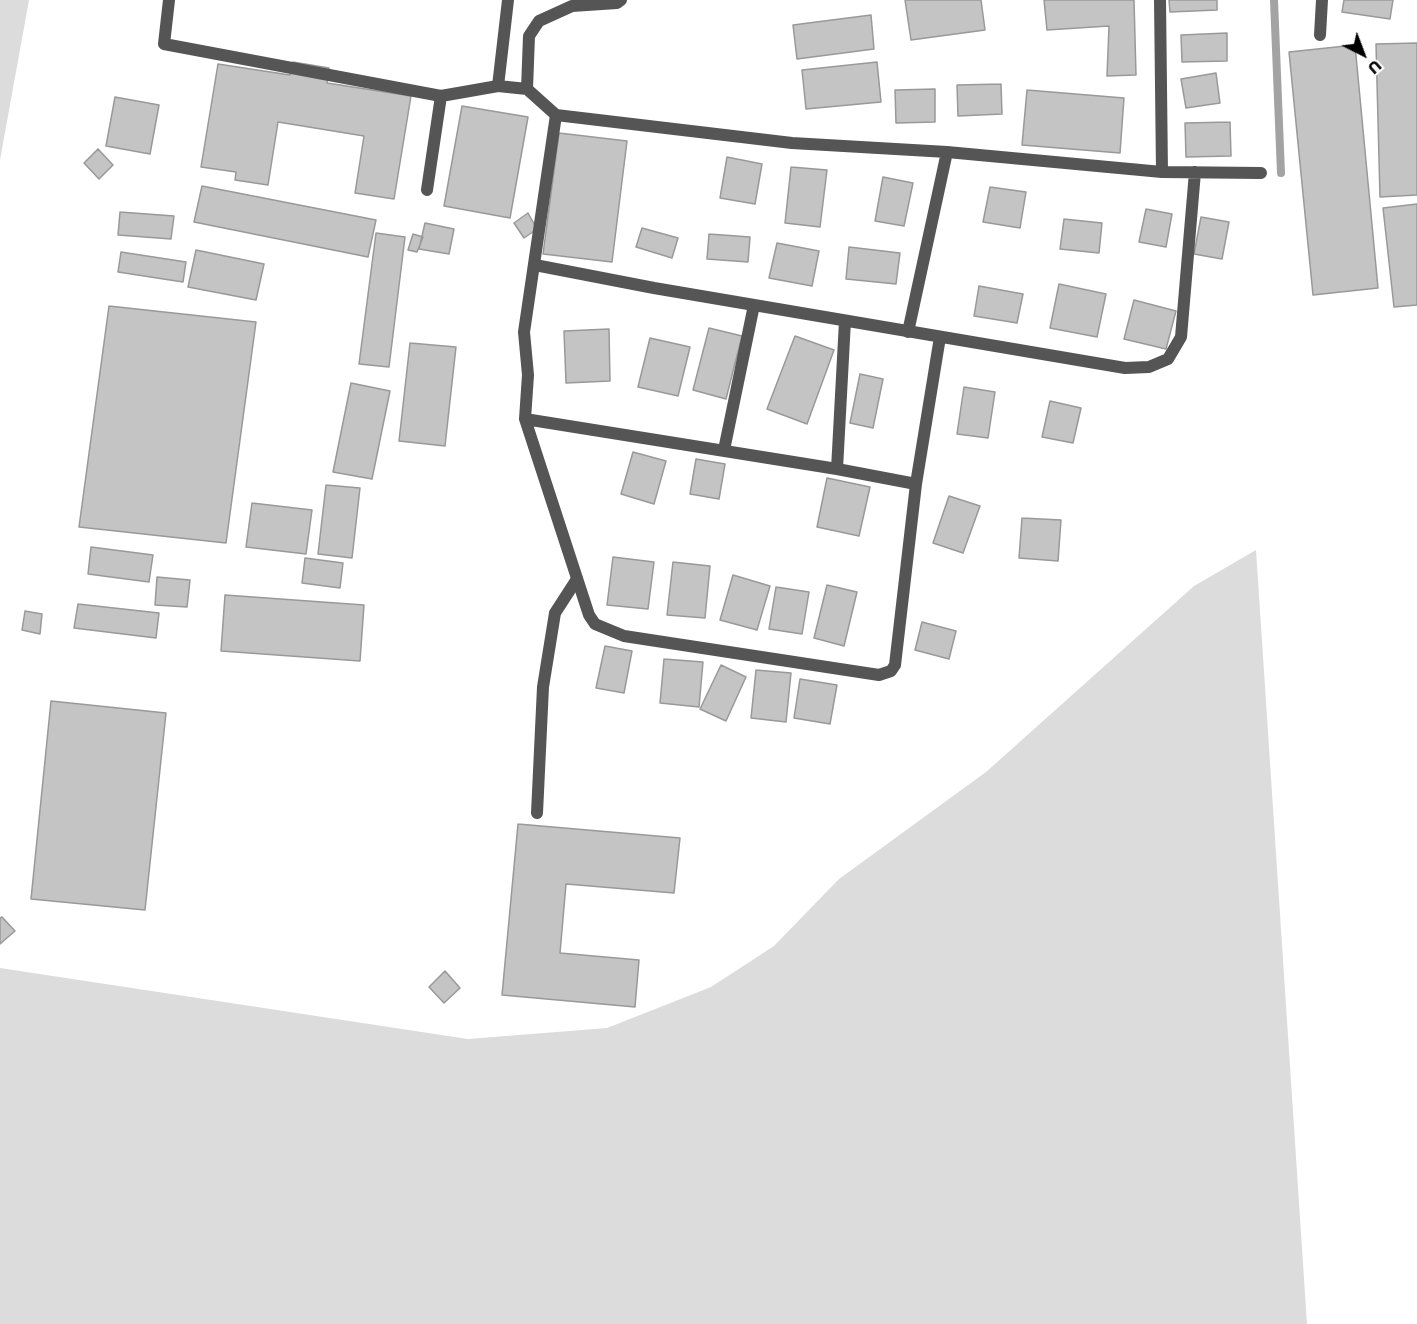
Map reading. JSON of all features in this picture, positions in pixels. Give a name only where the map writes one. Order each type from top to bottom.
[{"type":"street","points":[[169,0],[164,44],[441,96],[498,86],[527,89],[556,116],[792,143],[947,152],[1162,172],[1261,173]]},
{"type":"street","points":[[498,86],[508,0]]},
{"type":"street","points":[[527,89],[529,36],[539,21],[573,6],[617,3],[621,0]]},
{"type":"street","points":[[1160,0],[1162,172]]},
{"type":"street","points":[[1320,35],[1322,0]]},
{"type":"street","points":[[427,190],[441,96]]},
{"type":"street","points":[[556,116],[536,264],[524,332],[528,375],[525,419],[589,615],[595,624],[611,632],[886,675],[895,664],[916,484],[940,337]]},
{"type":"street","points":[[908,332],[947,152]]},
{"type":"street","points":[[536,264],[908,332],[1125,368],[1149,367],[1168,359],[1180,337],[1195,172]]},
{"type":"street","points":[[724,450],[754,305]]},
{"type":"street","points":[[837,469],[845,321]]},
{"type":"street","points":[[525,419],[724,450],[916,484]]},
{"type":"street","points":[[537,813],[543,687],[555,613],[577,579]]},
{"type":"shaded area","points":[[0,0],[29,0],[0,160]]},
{"type":"shaded area","points":[[1256,550],[1307,1324],[0,1324],[0,968],[468,1039],[607,1028],[711,987],[774,946],[839,879],[986,772],[1194,586]]},
{"type":"building","points":[[905,0],[981,0],[985,30],[911,40]]},
{"type":"building","points":[[1044,0],[1134,0],[1136,75],[1107,76],[1109,26],[1047,30]]},
{"type":"building","points":[[1169,0],[1217,0],[1217,10],[1170,12]]},
{"type":"building","points":[[1344,0],[1393,0],[1390,19],[1342,12]]},
{"type":"building","points":[[871,15],[874,49],[797,59],[793,25]]},
{"type":"building","points":[[1227,33],[1227,61],[1182,62],[1181,35]]},
{"type":"building","points":[[1417,43],[1417,195],[1380,197],[1376,44]]},
{"type":"building","points":[[1355,45],[1378,288],[1313,295],[1289,52]]},
{"type":"building","points":[[293,62],[329,68],[327,83],[411,96],[394,199],[355,193],[364,136],[278,122],[268,185],[235,180],[236,172],[201,167],[218,64],[290,75]]},
{"type":"building","points":[[877,62],[881,102],[806,109],[802,70]]},
{"type":"building","points":[[1216,73],[1220,103],[1186,108],[1181,79]]},
{"type":"building","points":[[1001,84],[1002,114],[958,116],[957,85]]},
{"type":"building","points":[[935,89],[935,122],[896,123],[895,90]]},
{"type":"building","points":[[1027,90],[1124,98],[1120,153],[1022,145]]},
{"type":"building","points":[[115,97],[159,105],[150,154],[106,146]]},
{"type":"building","points":[[462,106],[528,117],[510,218],[444,206]]},
{"type":"building","points":[[1230,122],[1231,156],[1186,157],[1185,123]]},
{"type":"building","points":[[559,133],[627,141],[612,262],[543,254]]},
{"type":"building","points":[[98,149],[113,165],[99,179],[84,163]]},
{"type":"building","points":[[727,157],[762,164],[755,204],[720,198]]},
{"type":"building","points":[[791,167],[827,170],[820,227],[785,223]]},
{"type":"building","points":[[883,177],[913,183],[904,226],[875,221]]},
{"type":"building","points":[[202,186],[376,220],[368,257],[194,222]]},
{"type":"building","points":[[990,187],[1026,192],[1020,228],[983,222]]},
{"type":"building","points":[[1417,204],[1417,305],[1394,307],[1383,208]]},
{"type":"building","points":[[1146,209],[1172,214],[1166,247],[1139,242]]},
{"type":"building","points":[[120,212],[174,216],[171,239],[118,235]]},
{"type":"building","points":[[528,213],[537,229],[524,238],[514,223]]},
{"type":"building","points":[[1201,217],[1229,222],[1222,259],[1194,254]]},
{"type":"building","points":[[1064,219],[1102,223],[1099,253],[1060,249]]},
{"type":"building","points":[[425,223],[454,229],[449,254],[419,249]]},
{"type":"building","points":[[642,228],[678,238],[672,258],[636,247]]},
{"type":"building","points":[[376,233],[405,237],[389,367],[359,364]]},
{"type":"building","points":[[413,234],[423,237],[417,252],[408,250]]},
{"type":"building","points":[[709,234],[750,237],[748,262],[707,259]]},
{"type":"building","points":[[777,243],[819,251],[812,286],[769,278]]},
{"type":"building","points":[[849,247],[900,253],[896,284],[846,279]]},
{"type":"building","points":[[196,250],[264,264],[256,300],[188,287]]},
{"type":"building","points":[[121,252],[186,262],[183,282],[118,272]]},
{"type":"building","points":[[1059,284],[1106,294],[1097,337],[1050,328]]},
{"type":"building","points":[[979,286],[1023,294],[1017,323],[974,316]]},
{"type":"building","points":[[1134,300],[1176,311],[1166,349],[1124,339]]},
{"type":"building","points":[[109,306],[256,322],[226,543],[79,527]]},
{"type":"building","points":[[709,328],[742,336],[726,399],[693,390]]},
{"type":"building","points":[[609,329],[610,381],[566,383],[564,331]]},
{"type":"building","points":[[795,336],[834,350],[807,424],[767,409]]},
{"type":"building","points":[[650,338],[690,347],[678,396],[638,387]]},
{"type":"building","points":[[410,343],[456,347],[445,446],[399,441]]},
{"type":"building","points":[[860,374],[883,379],[873,428],[850,423]]},
{"type":"building","points":[[351,383],[390,391],[372,479],[333,472]]},
{"type":"building","points":[[964,387],[995,392],[988,438],[957,434]]},
{"type":"building","points":[[1050,401],[1081,408],[1073,443],[1042,437]]},
{"type":"building","points":[[633,452],[666,461],[654,504],[621,494]]},
{"type":"building","points":[[696,459],[725,464],[719,499],[690,494]]},
{"type":"building","points":[[827,478],[870,487],[859,536],[817,527]]},
{"type":"building","points":[[326,485],[360,488],[352,558],[318,554]]},
{"type":"building","points":[[949,496],[980,506],[963,553],[933,543]]},
{"type":"building","points":[[252,503],[312,510],[306,554],[246,547]]},
{"type":"building","points":[[1022,518],[1061,520],[1058,561],[1019,558]]},
{"type":"building","points":[[91,547],[153,555],[149,582],[88,574]]},
{"type":"building","points":[[613,557],[654,562],[648,609],[607,605]]},
{"type":"building","points":[[305,558],[343,563],[340,588],[302,583]]},
{"type":"building","points":[[673,562],[710,566],[705,618],[667,615]]},
{"type":"building","points":[[733,575],[770,586],[757,630],[720,620]]},
{"type":"building","points":[[157,577],[190,580],[187,607],[155,605]]},
{"type":"building","points":[[827,585],[857,592],[844,646],[814,638]]},
{"type":"building","points":[[776,587],[809,592],[802,634],[769,629]]},
{"type":"building","points":[[225,595],[364,605],[360,661],[221,651]]},
{"type":"building","points":[[78,604],[159,613],[156,638],[74,628]]},
{"type":"building","points":[[25,611],[42,614],[40,634],[22,630]]},
{"type":"building","points":[[922,622],[956,631],[949,659],[915,650]]},
{"type":"building","points":[[605,646],[632,651],[624,693],[596,688]]},
{"type":"building","points":[[664,659],[703,662],[699,707],[660,703]]},
{"type":"building","points":[[721,665],[746,677],[726,721],[700,709]]},
{"type":"building","points":[[756,670],[791,673],[786,722],[751,718]]},
{"type":"building","points":[[800,679],[837,685],[830,724],[794,718]]},
{"type":"building","points":[[51,701],[166,713],[145,910],[31,899]]},
{"type":"building","points":[[518,824],[680,838],[674,893],[566,884],[560,953],[639,960],[635,1007],[502,995]]},
{"type":"building","points":[[2,917],[15,931],[0,944],[0,918]]},
{"type":"building","points":[[445,971],[460,988],[444,1003],[429,987]]},
{"type":"waterway","points":[[1274,0],[1281,173]]}]
